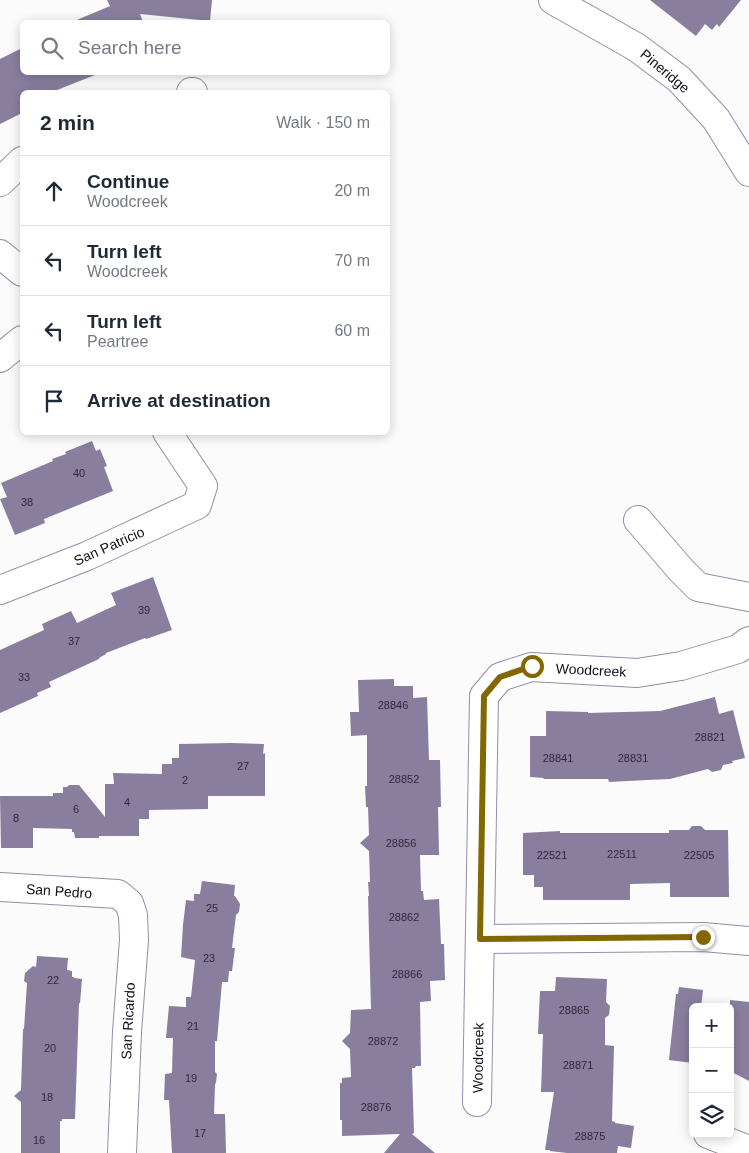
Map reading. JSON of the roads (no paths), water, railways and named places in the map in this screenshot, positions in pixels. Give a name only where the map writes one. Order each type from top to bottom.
[{"type":"street","name":"Pineridge","points":[[553,0],[636,47],[679,78],[716,119],[749,172]]},
{"type":"street","points":[[0,182],[20,163]]},
{"type":"street","points":[[0,254],[20,270]]},
{"type":"street","points":[[0,358],[20,342]]},
{"type":"street","name":"San Patricio","points":[[0,590],[87,556],[197,506],[203,486],[169,435]]},
{"type":"street","points":[[638,520],[698,587],[749,597]]},
{"type":"street","name":"Woodcreek","points":[[477,1102],[484,696],[500,677],[532,666],[637,672],[682,666],[745,652]]},
{"type":"street","name":"San Pedro","points":[[0,887],[118,894]]},
{"type":"street","name":"San Ricardo","points":[[118,894],[128,903],[133,915],[134,940],[127,1032],[122,1153]]},
{"type":"street","points":[[480,939],[703,937],[749,941]]},
{"type":"street","points":[[718,1138],[749,1150]]}]
